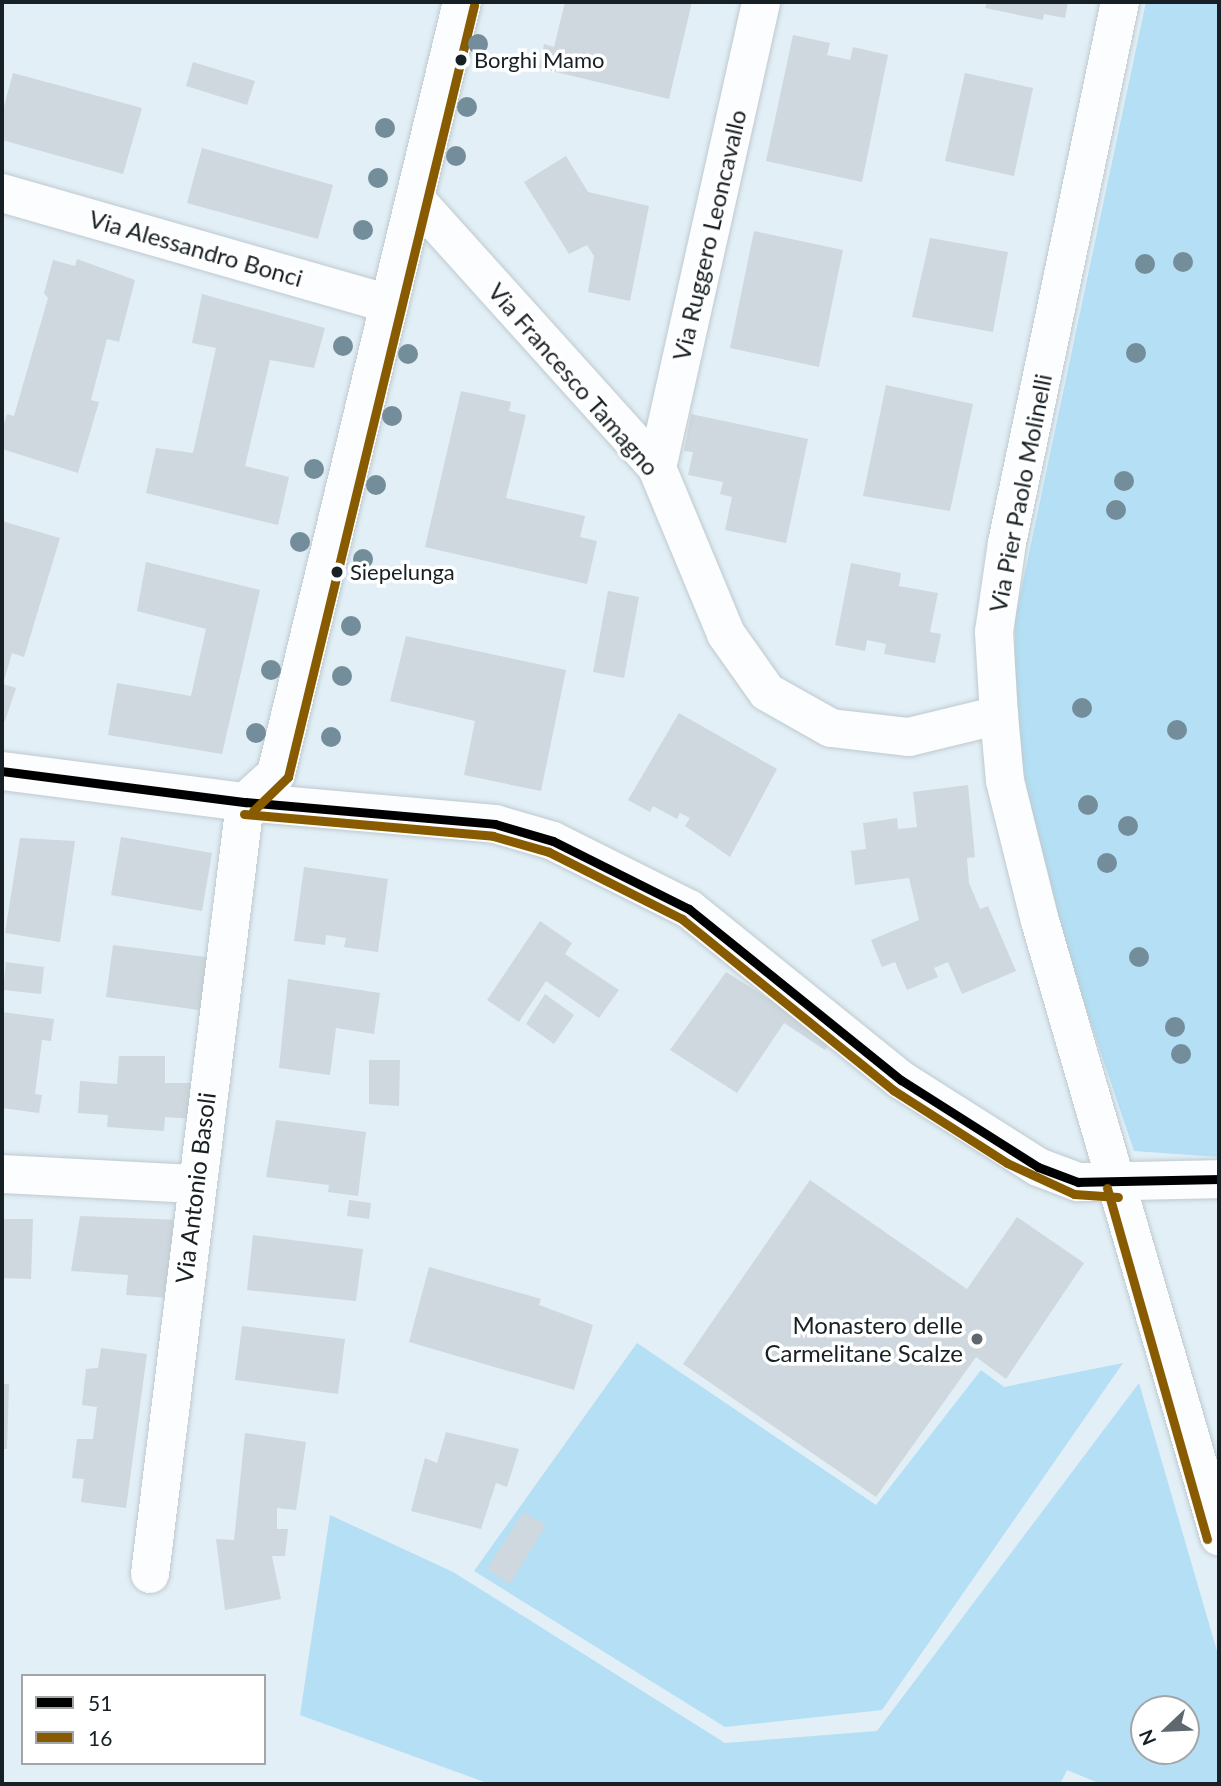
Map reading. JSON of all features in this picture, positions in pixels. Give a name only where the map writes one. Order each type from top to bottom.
[{"type":"street","points":[[245,802],[276,774],[389,304],[417,201],[462,2]]},
{"type":"street","name":"Via Ruggero Leoncavallo","points":[[657,468],[761,2]]},
{"type":"street","name":"Via Pier Paolo Molinelli","points":[[1120,2],[1007,542],[994,632],[999,715],[1004,781],[1037,909],[1219,1536]]},
{"type":"street","name":"Via Alessandro Bonci","points":[[2,193],[389,304]]},
{"type":"street","name":"Via Francesco Tamagno","points":[[417,201],[657,468],[726,634],[767,692],[831,728],[909,737],[999,715]]},
{"type":"street","points":[[2,771],[245,802],[495,824],[553,841],[689,909],[901,1080],[1014,1153],[1078,1182],[1119,1185],[1219,1180]]},
{"type":"street","name":"Via Antonio Basoli","points":[[150,1574],[194,1184],[245,802]]},
{"type":"street","points":[[2,1174],[194,1184]]},
{"type":"shaded area","points":[[1146,2],[1219,2],[1219,1157],[1134,1151],[1057,923],[1023,771],[1015,708],[1015,619]]},
{"type":"shaded area","points":[[637,1343],[876,1505],[981,1370],[1004,1387],[1123,1363],[882,1710],[725,1727],[474,1571]]},
{"type":"shaded area","points":[[1139,1383],[1219,1658],[1219,1784],[1101,1784],[1067,1770],[1060,1784],[490,1784],[300,1715],[330,1515],[453,1572],[725,1743],[877,1731]]},
{"type":"building","points":[[565,2],[692,2],[669,99],[539,68],[544,44],[554,47]]},
{"type":"building","points":[[987,2],[1068,2],[1065,18],[1044,14],[1043,20],[985,8]]},
{"type":"building","points":[[793,35],[830,43],[827,55],[850,60],[853,47],[888,55],[862,182],[766,161]]},
{"type":"building","points":[[193,62],[255,81],[247,105],[186,86]]},
{"type":"building","points":[[13,73],[142,108],[123,174],[2,140],[2,114]]},
{"type":"building","points":[[965,73],[1033,88],[1014,176],[945,161]]},
{"type":"building","points":[[202,148],[333,185],[318,239],[187,203]]},
{"type":"building","points":[[566,156],[588,192],[649,206],[630,301],[588,292],[594,256],[587,245],[569,254],[524,182]]},
{"type":"building","points":[[754,231],[843,250],[819,367],[730,348]]},
{"type":"building","points":[[930,238],[1008,252],[993,332],[912,317]]},
{"type":"building","points":[[77,259],[135,280],[119,342],[107,339],[91,400],[99,402],[78,473],[2,449],[2,431],[7,414],[14,416],[48,298],[44,293],[53,260],[75,266]]},
{"type":"building","points":[[202,294],[325,328],[314,368],[270,360],[245,466],[289,477],[278,525],[146,493],[156,448],[193,453],[216,348],[192,343]]},
{"type":"building","points":[[886,385],[973,404],[950,511],[863,496]]},
{"type":"building","points":[[461,391],[511,402],[509,411],[526,415],[506,498],[585,516],[580,537],[597,541],[587,584],[425,547]]},
{"type":"building","points":[[691,414],[808,439],[786,543],[725,530],[732,497],[720,494],[723,482],[688,475],[693,452],[684,451]]},
{"type":"building","points":[[2,521],[60,538],[24,657],[12,653],[3,684],[16,688],[5,721],[2,720]]},
{"type":"building","points":[[146,562],[260,590],[222,754],[108,735],[117,683],[191,696],[206,629],[137,611]]},
{"type":"building","points":[[851,563],[901,573],[899,586],[938,593],[930,632],[941,634],[935,663],[884,654],[886,644],[867,640],[865,651],[835,645]]},
{"type":"building","points":[[608,591],[639,597],[624,678],[593,672]]},
{"type":"building","points":[[406,636],[566,670],[541,791],[464,775],[475,721],[390,701]]},
{"type":"building","points":[[679,713],[777,769],[730,857],[685,826],[690,818],[680,813],[677,819],[653,806],[650,812],[628,800]]},
{"type":"building","points":[[968,785],[975,857],[967,858],[969,883],[980,909],[988,906],[1016,971],[962,994],[948,962],[934,968],[938,977],[907,990],[895,962],[882,967],[871,940],[919,920],[909,878],[855,885],[851,851],[866,849],[863,823],[897,818],[898,829],[917,827],[913,792]]},
{"type":"building","points":[[121,837],[212,853],[202,911],[111,895]]},
{"type":"building","points":[[20,838],[75,841],[60,942],[5,933]]},
{"type":"building","points":[[304,867],[388,879],[378,952],[344,947],[346,938],[326,935],[325,945],[294,941]]},
{"type":"building","points":[[540,921],[572,943],[565,954],[619,990],[599,1018],[546,981],[519,1022],[487,1000]]},
{"type":"building","points":[[113,945],[213,958],[206,1011],[106,997]]},
{"type":"building","points":[[6,962],[44,967],[41,994],[3,990]]},
{"type":"building","points":[[726,972],[832,1038],[825,1050],[784,1023],[737,1093],[670,1050]]},
{"type":"building","points":[[288,979],[380,993],[374,1034],[336,1028],[330,1075],[279,1068]]},
{"type":"building","points":[[545,994],[574,1015],[554,1044],[526,1024]]},
{"type":"building","points":[[2,1012],[54,1019],[51,1041],[42,1040],[35,1094],[42,1095],[39,1113],[2,1108]]},
{"type":"building","points":[[119,1056],[165,1056],[165,1083],[197,1083],[194,1119],[165,1117],[164,1131],[107,1127],[108,1115],[78,1113],[80,1081],[117,1084]]},
{"type":"building","points":[[369,1060],[400,1060],[399,1106],[369,1104]]},
{"type":"building","points":[[276,1120],[366,1132],[358,1196],[328,1192],[329,1185],[266,1177]]},
{"type":"building","name":"Monastero delle Carmelitane Scalze","points":[[810,1180],[967,1289],[1017,1217],[1084,1263],[1006,1379],[976,1357],[876,1497],[683,1364]]},
{"type":"building","points":[[349,1200],[371,1203],[369,1219],[347,1216]]},
{"type":"building","points":[[80,1216],[181,1220],[171,1298],[126,1295],[128,1275],[71,1271]]},
{"type":"building","points":[[2,1219],[33,1219],[31,1279],[2,1278]]},
{"type":"building","points":[[253,1235],[363,1249],[356,1301],[247,1290]]},
{"type":"building","points":[[429,1267],[541,1299],[539,1305],[593,1325],[574,1390],[409,1342]]},
{"type":"building","points":[[242,1326],[345,1339],[338,1394],[235,1380]]},
{"type":"building","points":[[101,1348],[147,1354],[126,1508],[81,1502],[84,1479],[72,1478],[77,1439],[93,1439],[97,1407],[82,1405],[86,1369],[98,1368]]},
{"type":"building","points":[[2,1384],[9,1384],[7,1449],[2,1449]]},
{"type":"building","points":[[446,1432],[519,1449],[507,1487],[496,1483],[481,1529],[411,1511],[425,1458],[437,1463]]},
{"type":"building","points":[[245,1433],[306,1442],[296,1510],[277,1508],[277,1529],[288,1529],[285,1556],[272,1556],[281,1599],[225,1610],[216,1539],[234,1540]]},
{"type":"building","points":[[523,1512],[546,1525],[510,1584],[487,1569]]},
{"type":"transit line","name":"16","points":[[253,811],[288,777],[474,5]]},
{"type":"transit line","name":"51","points":[[2,771],[245,802],[495,824],[553,841],[689,909],[901,1080],[1038,1167],[1078,1182],[1219,1179]]},
{"type":"transit line","name":"16","points":[[244,814],[493,836],[549,852],[682,919],[893,1090],[1007,1163],[1074,1194],[1118,1197]]},
{"type":"transit line","name":"16","points":[[1107,1188],[1207,1539]]},
{"type":"place","name":"Borghi Mamo","points":[[461,60]]},
{"type":"place","name":"Siepelunga","points":[[337,572]]},
{"type":"place","name":"Monastero delle Carmelitane Scalze","points":[[977,1339]]}]
